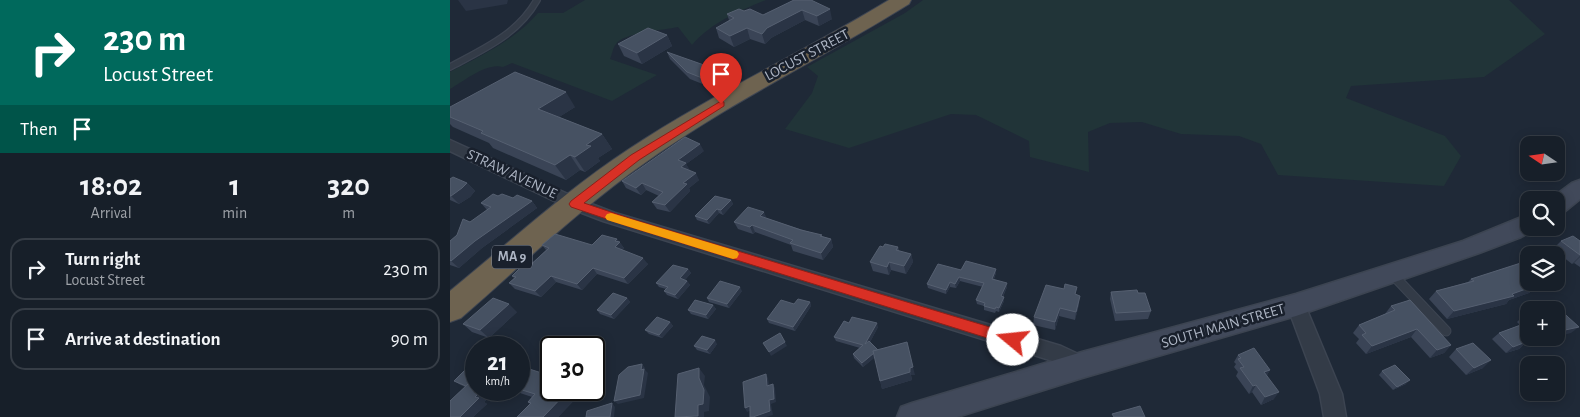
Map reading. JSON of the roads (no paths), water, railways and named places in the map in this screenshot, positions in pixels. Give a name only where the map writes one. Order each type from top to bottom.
[{"type":"highway","name":"LOCUST STREET","points":[[454,300],[616,171],[656,143],[748,87],[831,43],[902,0]]},
{"type":"main road","points":[[1565,199],[1580,188]]},
{"type":"main road","name":"SOUTH MAIN STREET","points":[[912,417],[1082,365],[1296,305],[1471,247],[1520,227]]},
{"type":"street","name":"STRAW AVENUE","points":[[450,145],[575,204],[631,223],[1061,355],[1082,365]]},
{"type":"street","points":[[1296,305],[1331,394],[1335,417]]},
{"type":"lane","points":[[450,67],[490,45],[522,23],[532,11],[537,0]]},
{"type":"lane","points":[[1391,273],[1446,331]]}]
